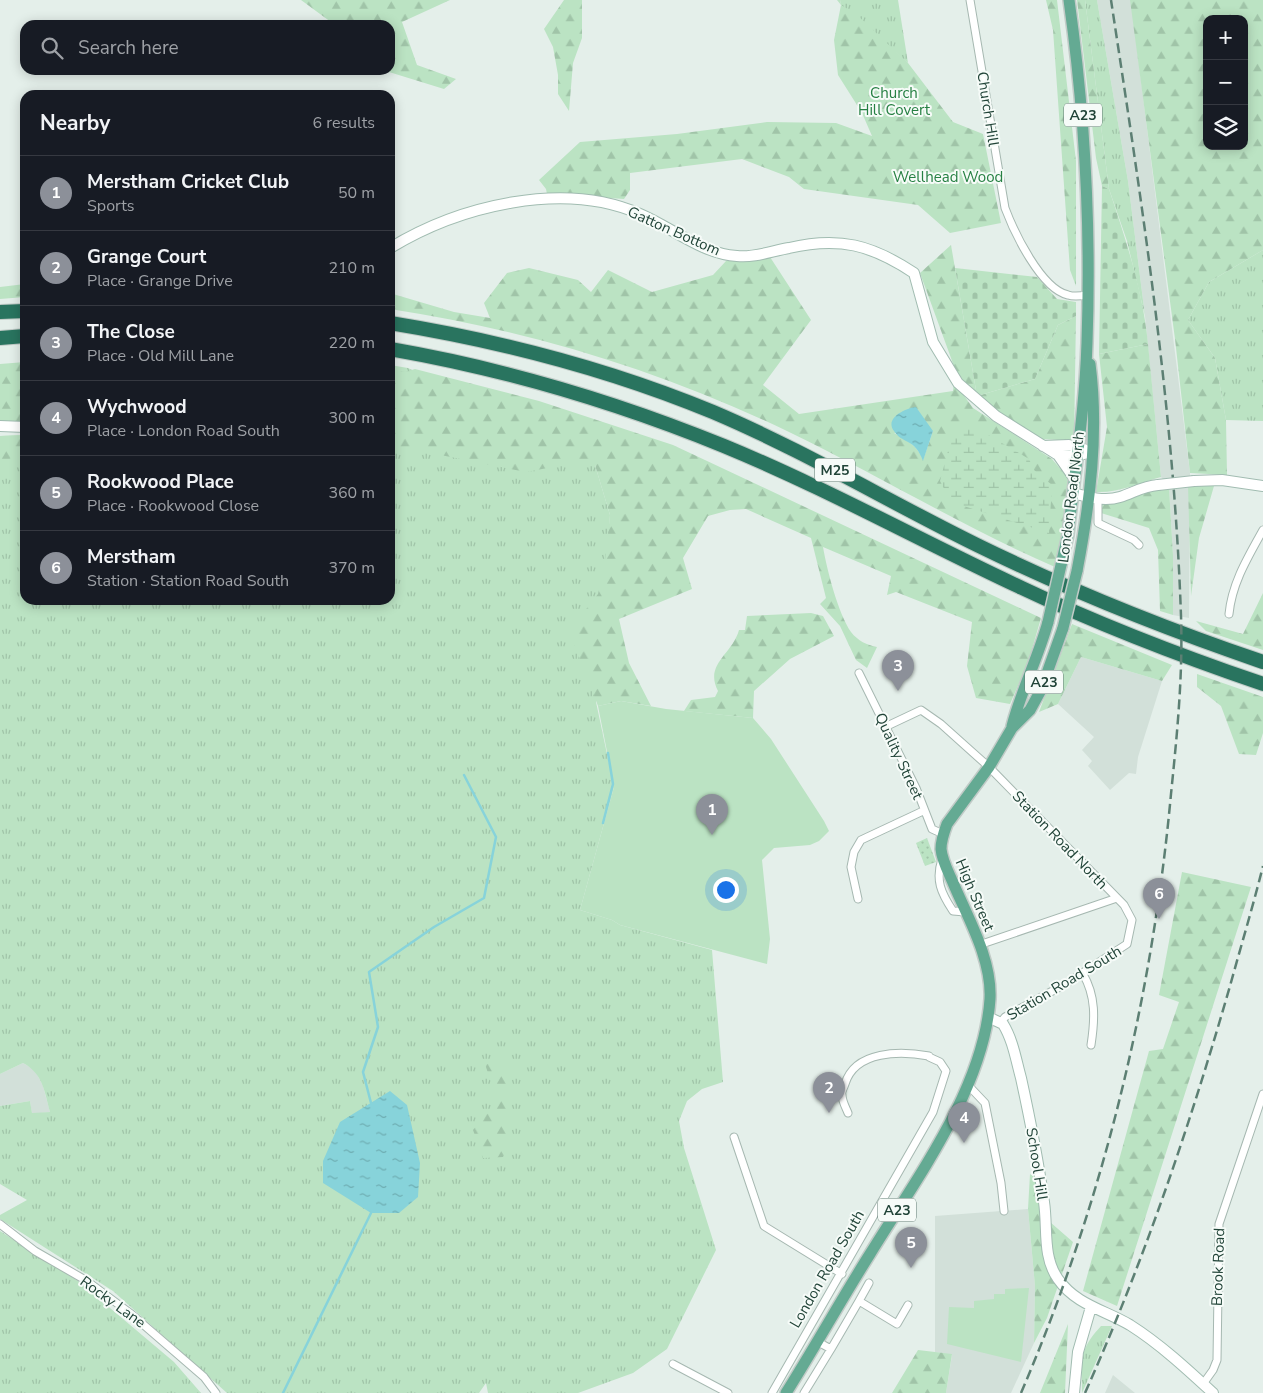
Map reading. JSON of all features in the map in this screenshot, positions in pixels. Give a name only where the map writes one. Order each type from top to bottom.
[{"type":"highway","points":[[0,312],[20,311]]},
{"type":"highway","name":"M25","points":[[395,324],[472,337],[522,349],[594,369],[673,397],[790,448],[976,545],[1032,571],[1151,621],[1263,662]]},
{"type":"highway","points":[[0,338],[20,336]]},
{"type":"highway","name":"M25","points":[[395,350],[532,380],[612,404],[675,426],[766,464],[1050,601],[1141,639],[1263,684]]},
{"type":"main road","name":"London Road North","points":[[1012,728],[1018,706],[1041,648],[1068,535],[1087,344],[1087,178],[1080,84],[1069,0]]},
{"type":"main road","name":"London Road North","points":[[989,767],[1012,728],[1030,710],[1041,690],[1063,628],[1077,571],[1093,498],[1094,403],[1087,344]]},
{"type":"main road","name":"A23","points":[[943,834],[948,824],[989,767]]},
{"type":"main road","name":"High Street","points":[[943,834],[943,856],[980,946],[989,987],[988,1017]]},
{"type":"main road","name":"London Road South","points":[[786,1393],[920,1172],[967,1084],[983,1040],[988,1017]]},
{"type":"street","name":"Church Hill","points":[[970,0],[1005,208],[1014,232],[1044,277],[1056,289],[1067,295],[1087,295]]},
{"type":"street","name":"Gatton Bottom","points":[[395,245],[419,231],[459,216],[519,203],[566,199],[607,203],[624,208],[704,246],[735,256],[753,256],[825,242],[867,247],[895,260],[914,273],[933,342],[958,383],[996,416],[1058,455],[1076,451]]},
{"type":"street","points":[[0,426],[20,427]]},
{"type":"street","name":"Gatton Bottom","points":[[1043,446],[1092,452]]},
{"type":"street","points":[[1058,455],[1074,478]]},
{"type":"street","points":[[1072,493],[1093,498],[1119,497],[1146,486],[1194,481],[1222,480],[1263,486]]},
{"type":"street","points":[[1093,498],[1098,523],[1120,532],[1139,545]]},
{"type":"street","points":[[1228,614],[1235,584],[1263,530]]},
{"type":"street","name":"Quality Street","points":[[859,673],[916,788],[923,811],[932,829],[943,834]]},
{"type":"street","name":"Station Road North","points":[[885,727],[921,710],[942,724],[989,767],[1117,898],[1130,915]]},
{"type":"street","points":[[858,899],[851,867],[854,852],[861,840],[923,811]]},
{"type":"street","points":[[980,946],[1117,898]]},
{"type":"street","name":"Station Road South","points":[[1001,1022],[1005,1017],[1083,974],[1127,944],[1132,922],[1130,915]]},
{"type":"street","points":[[1083,974],[1092,990],[1094,1000],[1091,1045]]},
{"type":"street","points":[[988,1017],[1001,1022]]},
{"type":"street","name":"School Hill","points":[[1001,1022],[1005,1027],[1015,1054],[1029,1112],[1044,1203],[1048,1261],[1059,1281],[1072,1296],[1116,1318],[1151,1340],[1213,1393]]},
{"type":"street","name":"London Road South","points":[[772,1393],[842,1274],[933,1112],[946,1071],[940,1062],[929,1056],[910,1053],[873,1056],[847,1076],[842,1095],[848,1113]]},
{"type":"street","points":[[967,1084],[985,1103],[1002,1182],[1004,1211]]},
{"type":"street","name":"Brook Road","points":[[1203,1384],[1213,1370],[1216,1360],[1219,1224],[1263,1094]]},
{"type":"street","points":[[734,1137],[764,1226],[842,1274]]},
{"type":"street","name":"Rocky Lane","points":[[0,1224],[35,1252],[87,1281],[130,1313],[204,1377],[216,1393]]},
{"type":"street","points":[[804,1393],[870,1284]]},
{"type":"street","points":[[859,1301],[897,1324],[908,1304]]},
{"type":"street","points":[[1074,1393],[1078,1352],[1091,1307]]},
{"type":"street","points":[[816,1319],[828,1325]]},
{"type":"street","name":"London Road South","points":[[818,1342],[831,1349]]},
{"type":"street","points":[[673,1364],[728,1393]]},
{"type":"shaded area","points":[[1097,0],[1131,0],[1190,473],[1189,618],[1173,615],[1173,555],[1169,487],[1161,477],[1145,316],[1128,181]]},
{"type":"shaded area","points":[[1081,657],[1162,681],[1138,757],[1136,774],[1129,773],[1110,790],[1088,766],[1092,761],[1082,750],[1094,737],[1058,704]]},
{"type":"shaded area","points":[[23,1063],[35,1070],[43,1086],[50,1112],[32,1114],[30,1101],[0,1106],[0,1074]]},
{"type":"shaded area","points":[[1028,1209],[1035,1286],[1034,1343],[1011,1393],[946,1393],[952,1355],[935,1352],[935,1216]]},
{"type":"shaded area","points":[[1113,1375],[1135,1393],[1105,1393]]},
{"type":"green space","points":[[301,0],[450,0],[402,22],[417,65],[456,79],[444,89],[395,74],[395,20],[328,20]]},
{"type":"green space","points":[[564,0],[582,0],[582,38],[573,63],[569,111],[558,94],[558,75],[553,47],[544,29]]},
{"type":"green space","points":[[840,0],[898,0],[908,63],[841,5]]},
{"type":"green space","points":[[1046,0],[1057,0],[1076,161],[1076,286],[1070,270],[1053,30]]},
{"type":"green space","points":[[1077,0],[1085,0],[1109,189],[1102,186],[1096,158]]},
{"type":"green space","points":[[1085,0],[1097,0],[1128,181],[1145,316],[1127,241],[1109,189]]},
{"type":"green space","points":[[1130,0],[1263,0],[1263,250],[1209,282],[1188,320],[1215,358],[1226,420],[1227,475],[1190,473],[1175,339]]},
{"type":"green space","name":"Wellhead Wood","points":[[841,5],[856,14],[908,63],[953,122],[983,134],[1001,223],[950,233],[918,205],[804,189],[789,177],[742,159],[630,173],[630,190],[624,199],[566,195],[548,199],[546,189],[539,180],[580,142],[677,134],[767,122],[836,123],[872,136],[862,113],[838,75],[834,40]]},
{"type":"green space","points":[[1102,186],[1109,189],[1127,246],[1138,285],[1148,344],[1099,354]]},
{"type":"green space","points":[[951,245],[977,396],[1035,379],[1058,325],[1076,316],[1074,441],[1042,439],[979,402],[955,369],[920,273]]},
{"type":"green space","points":[[1263,250],[1263,421],[1226,420],[1215,358],[1188,320],[1209,282]]},
{"type":"green space","points":[[770,257],[811,320],[763,385],[799,414],[953,391],[954,382],[973,408],[1052,459],[1069,479],[1063,530],[1055,567],[987,535],[789,432],[693,390],[644,372],[544,341],[493,328],[395,310],[395,295],[454,312],[490,318],[484,303],[507,273],[529,268],[578,280],[591,292],[608,270],[652,292],[713,275],[726,261]],"holes":[[[933,431],[923,460],[921,455],[908,441],[894,433]]]},
{"type":"green space","points":[[955,268],[1037,277],[1057,299],[1076,302],[1076,316],[1058,325],[1035,379],[977,396]]},
{"type":"green space","points":[[20,285],[20,297],[0,299],[0,287]]},
{"type":"green space","points":[[1148,344],[1161,477],[1121,489],[1096,492],[1107,427],[1099,354]]},
{"type":"green space","points":[[20,362],[20,421],[0,422],[0,364]]},
{"type":"green space","points":[[395,366],[408,368],[603,464],[595,465],[610,515],[596,702],[614,787],[580,910],[612,920],[620,925],[712,950],[723,1082],[702,1089],[687,1101],[679,1121],[684,1148],[716,1250],[667,1349],[633,1373],[578,1393],[488,1393],[486,1383],[479,1393],[227,1393],[113,1291],[0,1219],[0,1215],[27,1200],[0,1184],[0,1106],[30,1101],[32,1113],[50,1112],[42,1083],[30,1067],[23,1063],[0,1074],[0,436],[20,435],[20,605],[395,605]]},
{"type":"green space","points":[[415,369],[539,401],[673,445],[1041,618],[1028,663],[1010,704],[976,698],[967,666],[972,622],[896,592],[887,595],[891,576],[823,547],[834,591],[846,624],[851,632],[860,640],[877,647],[867,668],[856,660],[840,626],[820,604],[826,598],[811,538],[746,509],[730,510],[708,516],[683,558],[692,589],[619,619],[629,663],[651,706],[621,701],[598,706],[569,631],[598,594],[605,563],[610,515],[595,465],[585,461],[526,472],[395,446],[395,370],[405,372]]},
{"type":"green space","points":[[970,424],[1029,459],[1034,470],[1052,485],[1049,533],[951,502],[940,481],[953,432]]},
{"type":"green space","points":[[20,435],[20,454],[0,463],[0,436]]},
{"type":"green space","points":[[1188,485],[1214,486],[1199,538],[1191,596]]},
{"type":"green space","points":[[1169,487],[1173,555],[1173,615],[1160,611],[1158,550],[1149,528],[1101,513],[1103,503],[1122,502],[1159,488]]},
{"type":"green space","points":[[1263,593],[1263,650],[1206,631],[1196,621],[1243,634]]},
{"type":"green space","points":[[811,613],[823,616],[834,636],[790,659],[754,691],[753,718],[684,711],[691,700],[715,697],[718,691],[714,674],[717,666],[736,639],[739,630],[745,630],[747,616]]},
{"type":"green space","points":[[1072,624],[1172,665],[1162,681],[1081,657],[1058,704],[1039,712]]},
{"type":"green space","points":[[1197,674],[1263,697],[1263,733],[1256,755],[1239,754],[1221,706],[1197,687]]},
{"type":"green space","points":[[621,701],[666,709],[753,718],[771,739],[824,821],[829,831],[819,841],[810,845],[774,848],[762,860],[770,939],[767,964],[620,925],[612,920],[580,910],[614,787],[598,706]]},
{"type":"green space","points":[[927,838],[936,862],[925,866],[916,843]]},
{"type":"green space","points":[[1182,872],[1251,887],[1117,1306],[1083,1291],[1149,1051],[1163,1049],[1179,1002],[1159,995]]},
{"type":"green space","points":[[507,1062],[511,1140],[503,1157],[483,1158],[473,1130],[497,1100],[485,1064]]},
{"type":"green space","points":[[1030,1174],[1034,1177],[1050,1222],[1073,1242],[1047,1318],[1034,1343],[1035,1286],[1028,1209]]},
{"type":"green space","points":[[0,1231],[78,1281],[174,1362],[201,1393],[0,1393]]},
{"type":"green space","points":[[1029,1288],[1021,1362],[947,1344],[949,1307],[974,1308],[974,1301],[994,1299],[994,1294],[1005,1294],[1005,1289]]},
{"type":"green space","points":[[1068,1324],[1065,1393],[1040,1393]]},
{"type":"green space","points":[[1101,1326],[1112,1326],[1082,1393],[1083,1356],[1088,1342]]},
{"type":"green space","points":[[918,1350],[952,1354],[946,1393],[892,1393]]},
{"type":"water","points":[[916,407],[933,431],[923,461],[916,448],[897,435],[892,426],[894,418],[898,414]]},
{"type":"water","points":[[390,1091],[407,1105],[420,1163],[418,1197],[399,1213],[371,1213],[323,1183],[323,1161],[340,1122]]},
{"type":"waterway","points":[[603,823],[613,784],[608,753]]},
{"type":"waterway","points":[[371,1103],[363,1072],[378,1027],[369,972],[434,927],[484,898],[496,837],[464,775]]},
{"type":"waterway","points":[[283,1393],[371,1213]]},
{"type":"railway","points":[[1021,1393],[1050,1321],[1076,1248],[1120,1099],[1137,1024],[1151,948],[1162,871],[1179,705],[1181,616],[1177,539],[1164,384],[1145,230],[1111,0]]},
{"type":"railway","points":[[1085,1393],[1127,1293],[1165,1192],[1199,1090],[1263,866]]},
{"type":"place","name":"The Close","points":[[898,691]]},
{"type":"place","name":"Merstham Cricket Club","points":[[712,835]]},
{"type":"place","name":"Merstham","points":[[1159,919]]},
{"type":"place","name":"Grange Court","points":[[829,1113]]},
{"type":"place","name":"Wychwood","points":[[964,1143]]},
{"type":"place","name":"Rookwood Place","points":[[911,1268]]},
{"type":"park label","name":"Church Hill Covert","points":[[894,102]]}]
